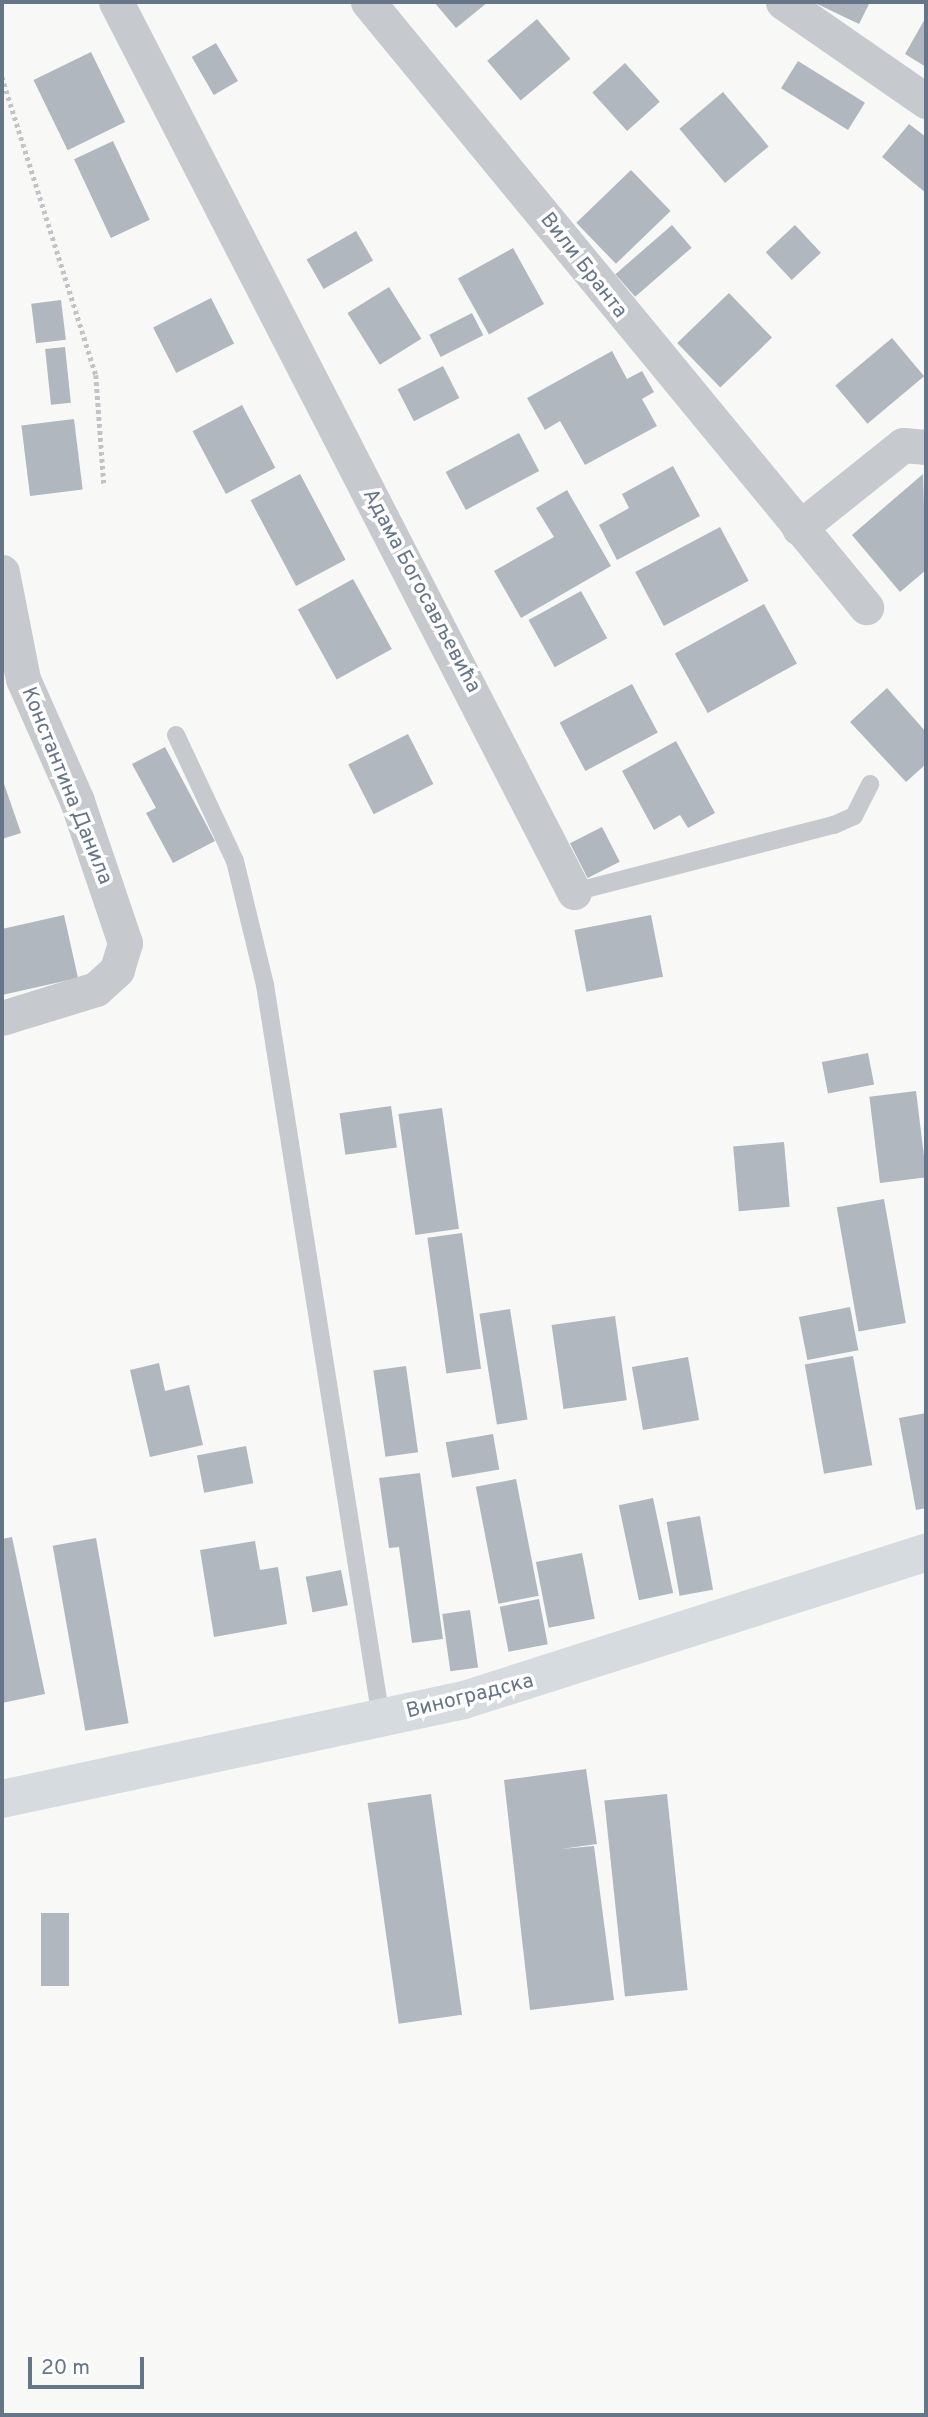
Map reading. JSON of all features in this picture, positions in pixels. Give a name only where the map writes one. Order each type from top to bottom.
[{"type":"street","name":"Адама Богосављевића","points":[[116,2],[574,892]]},
{"type":"street","name":"Вили Бранта","points":[[368,2],[866,607]]},
{"type":"street","points":[[783,2],[926,101]]},
{"type":"street","points":[[799,528],[903,445],[926,447]]},
{"type":"street","name":"Константина Данила","points":[[2,572],[23,679],[123,932],[122,958],[108,982],[81,997],[2,1018]]},
{"type":"street","name":"Виноградска","points":[[2,1799],[381,1718],[540,1679],[926,1553]]},
{"type":"lane","points":[[176,735],[235,861],[265,985],[381,1718]]},
{"type":"lane","name":"Адама Богосављевића","points":[[574,892],[834,825],[854,816],[870,784]]},
{"type":"path","points":[[2,77],[96,375],[104,485]]},
{"type":"building","points":[[434,2],[488,2],[456,28]]},
{"type":"building","points":[[813,2],[870,2],[859,24]]},
{"type":"building","points":[[926,17],[926,67],[905,54]]},
{"type":"building","points":[[537,19],[570,59],[521,101],[487,61]]},
{"type":"building","points":[[216,43],[238,81],[214,95],[192,57]]},
{"type":"building","points":[[91,52],[125,122],[68,150],[33,80]]},
{"type":"building","points":[[798,61],[865,103],[848,130],[781,88]]},
{"type":"building","points":[[625,63],[660,102],[627,131],[592,92]]},
{"type":"building","points":[[723,92],[769,146],[725,183],[679,129]]},
{"type":"building","points":[[909,124],[926,137],[926,193],[882,157]]},
{"type":"building","points":[[113,141],[150,220],[111,238],[74,159]]},
{"type":"building","points":[[631,170],[671,211],[616,264],[576,223]]},
{"type":"building","points":[[672,225],[692,248],[635,297],[615,274]]},
{"type":"building","points":[[795,225],[821,253],[792,280],[766,252]]},
{"type":"building","points":[[356,231],[373,260],[324,289],[307,260]]},
{"type":"building","points":[[513,248],[544,304],[489,335],[458,279]]},
{"type":"building","points":[[389,287],[421,339],[380,365],[347,313]]},
{"type":"building","points":[[729,293],[772,338],[720,388],[677,343]]},
{"type":"building","points":[[211,298],[234,343],[176,373],[153,328]]},
{"type":"building","points":[[61,300],[66,340],[36,343],[31,304]]},
{"type":"building","points":[[472,313],[483,335],[441,357],[429,335]]},
{"type":"building","points":[[892,338],[924,376],[867,424],[835,386]]},
{"type":"building","points":[[65,347],[71,403],[51,405],[45,349]]},
{"type":"building","points":[[612,351],[627,379],[642,371],[654,392],[642,399],[657,426],[585,465],[560,421],[545,430],[527,398]]},
{"type":"building","points":[[443,366],[459,398],[414,421],[398,389]]},
{"type":"building","points":[[242,405],[275,468],[226,494],[193,431]]},
{"type":"building","points":[[74,419],[83,489],[30,496],[21,425]]},
{"type":"building","points":[[519,433],[539,471],[466,510],[446,472]]},
{"type":"building","points":[[673,466],[700,516],[617,560],[599,525],[629,508],[622,494]]},
{"type":"building","points":[[300,474],[346,560],[296,586],[251,500]]},
{"type":"building","points":[[923,474],[926,570],[900,592],[852,535]]},
{"type":"building","points":[[567,490],[611,566],[521,618],[494,571],[554,537],[536,508]]},
{"type":"building","points":[[720,527],[749,581],[664,626],[635,572]]},
{"type":"building","points":[[353,579],[392,649],[337,680],[298,610]]},
{"type":"building","points":[[581,591],[607,638],[555,667],[529,620]]},
{"type":"building","points":[[764,604],[797,663],[708,713],[675,653]]},
{"type":"building","points":[[632,684],[658,733],[585,771],[560,722]]},
{"type":"building","points":[[887,688],[926,732],[926,764],[906,782],[850,722]]},
{"type":"building","points":[[408,734],[433,784],[374,814],[348,764]]},
{"type":"building","points":[[676,741],[715,813],[688,828],[680,815],[654,830],[622,771]]},
{"type":"building","points":[[165,747],[215,841],[173,863],[146,813],[156,808],[132,764]]},
{"type":"building","points":[[2,778],[21,833],[2,839]]},
{"type":"building","points":[[602,827],[620,862],[588,878],[570,843]]},
{"type":"building","points":[[64,915],[78,978],[2,995],[2,929]]},
{"type":"building","points":[[651,915],[663,977],[586,992],[574,930]]},
{"type":"building","points":[[868,1053],[874,1084],[828,1093],[822,1062]]},
{"type":"building","points":[[916,1091],[926,1177],[880,1183],[869,1097]]},
{"type":"building","points":[[391,1106],[397,1148],[345,1155],[340,1113]]},
{"type":"building","points":[[442,1108],[459,1229],[415,1235],[398,1114]]},
{"type":"building","points":[[784,1142],[790,1207],[739,1211],[733,1146]]},
{"type":"building","points":[[884,1199],[906,1323],[859,1331],[837,1207]]},
{"type":"building","points":[[462,1233],[481,1369],[446,1374],[427,1238]]},
{"type":"building","points":[[850,1307],[858,1350],[807,1360],[799,1317]]},
{"type":"building","points":[[510,1309],[528,1420],[497,1424],[479,1314]]},
{"type":"building","points":[[615,1316],[627,1400],[563,1409],[552,1325]]},
{"type":"building","points":[[853,1356],[872,1465],[824,1474],[805,1365]]},
{"type":"building","points":[[688,1357],[699,1420],[643,1430],[632,1367]]},
{"type":"building","points":[[159,1363],[165,1391],[189,1385],[203,1445],[150,1457],[130,1370]]},
{"type":"building","points":[[406,1366],[418,1452],[385,1457],[373,1371]]},
{"type":"building","points":[[926,1413],[926,1508],[916,1510],[899,1418]]},
{"type":"building","points":[[493,1434],[499,1469],[452,1478],[446,1442]]},
{"type":"building","points":[[246,1446],[253,1483],[204,1493],[197,1456]]},
{"type":"building","points":[[420,1473],[443,1639],[412,1643],[399,1547],[389,1548],[379,1478]]},
{"type":"building","points":[[516,1479],[539,1596],[498,1604],[476,1487]]},
{"type":"building","points":[[653,1498],[673,1593],[639,1600],[619,1505]]},
{"type":"building","points":[[700,1516],[713,1590],[680,1596],[667,1522]]},
{"type":"building","points":[[12,1537],[45,1694],[2,1703],[2,1539]]},
{"type":"building","points":[[96,1538],[129,1723],[85,1731],[53,1546]]},
{"type":"building","points":[[255,1541],[260,1570],[278,1567],[287,1624],[214,1637],[200,1550]]},
{"type":"building","points":[[582,1553],[595,1619],[549,1628],[536,1562]]},
{"type":"building","points":[[341,1570],[348,1605],[313,1612],[306,1577]]},
{"type":"building","points":[[539,1599],[548,1644],[509,1652],[500,1607]]},
{"type":"building","points":[[470,1610],[478,1667],[450,1671],[442,1614]]},
{"type":"building","points":[[586,1769],[597,1844],[561,1849],[594,1846],[614,2000],[530,2010],[504,1780]]},
{"type":"building","points":[[431,1794],[462,2015],[399,2024],[368,1803]]},
{"type":"building","points":[[667,1794],[688,1990],[625,1997],[604,1801]]},
{"type":"building","points":[[41,1913],[69,1913],[69,1986],[41,1986]]}]
